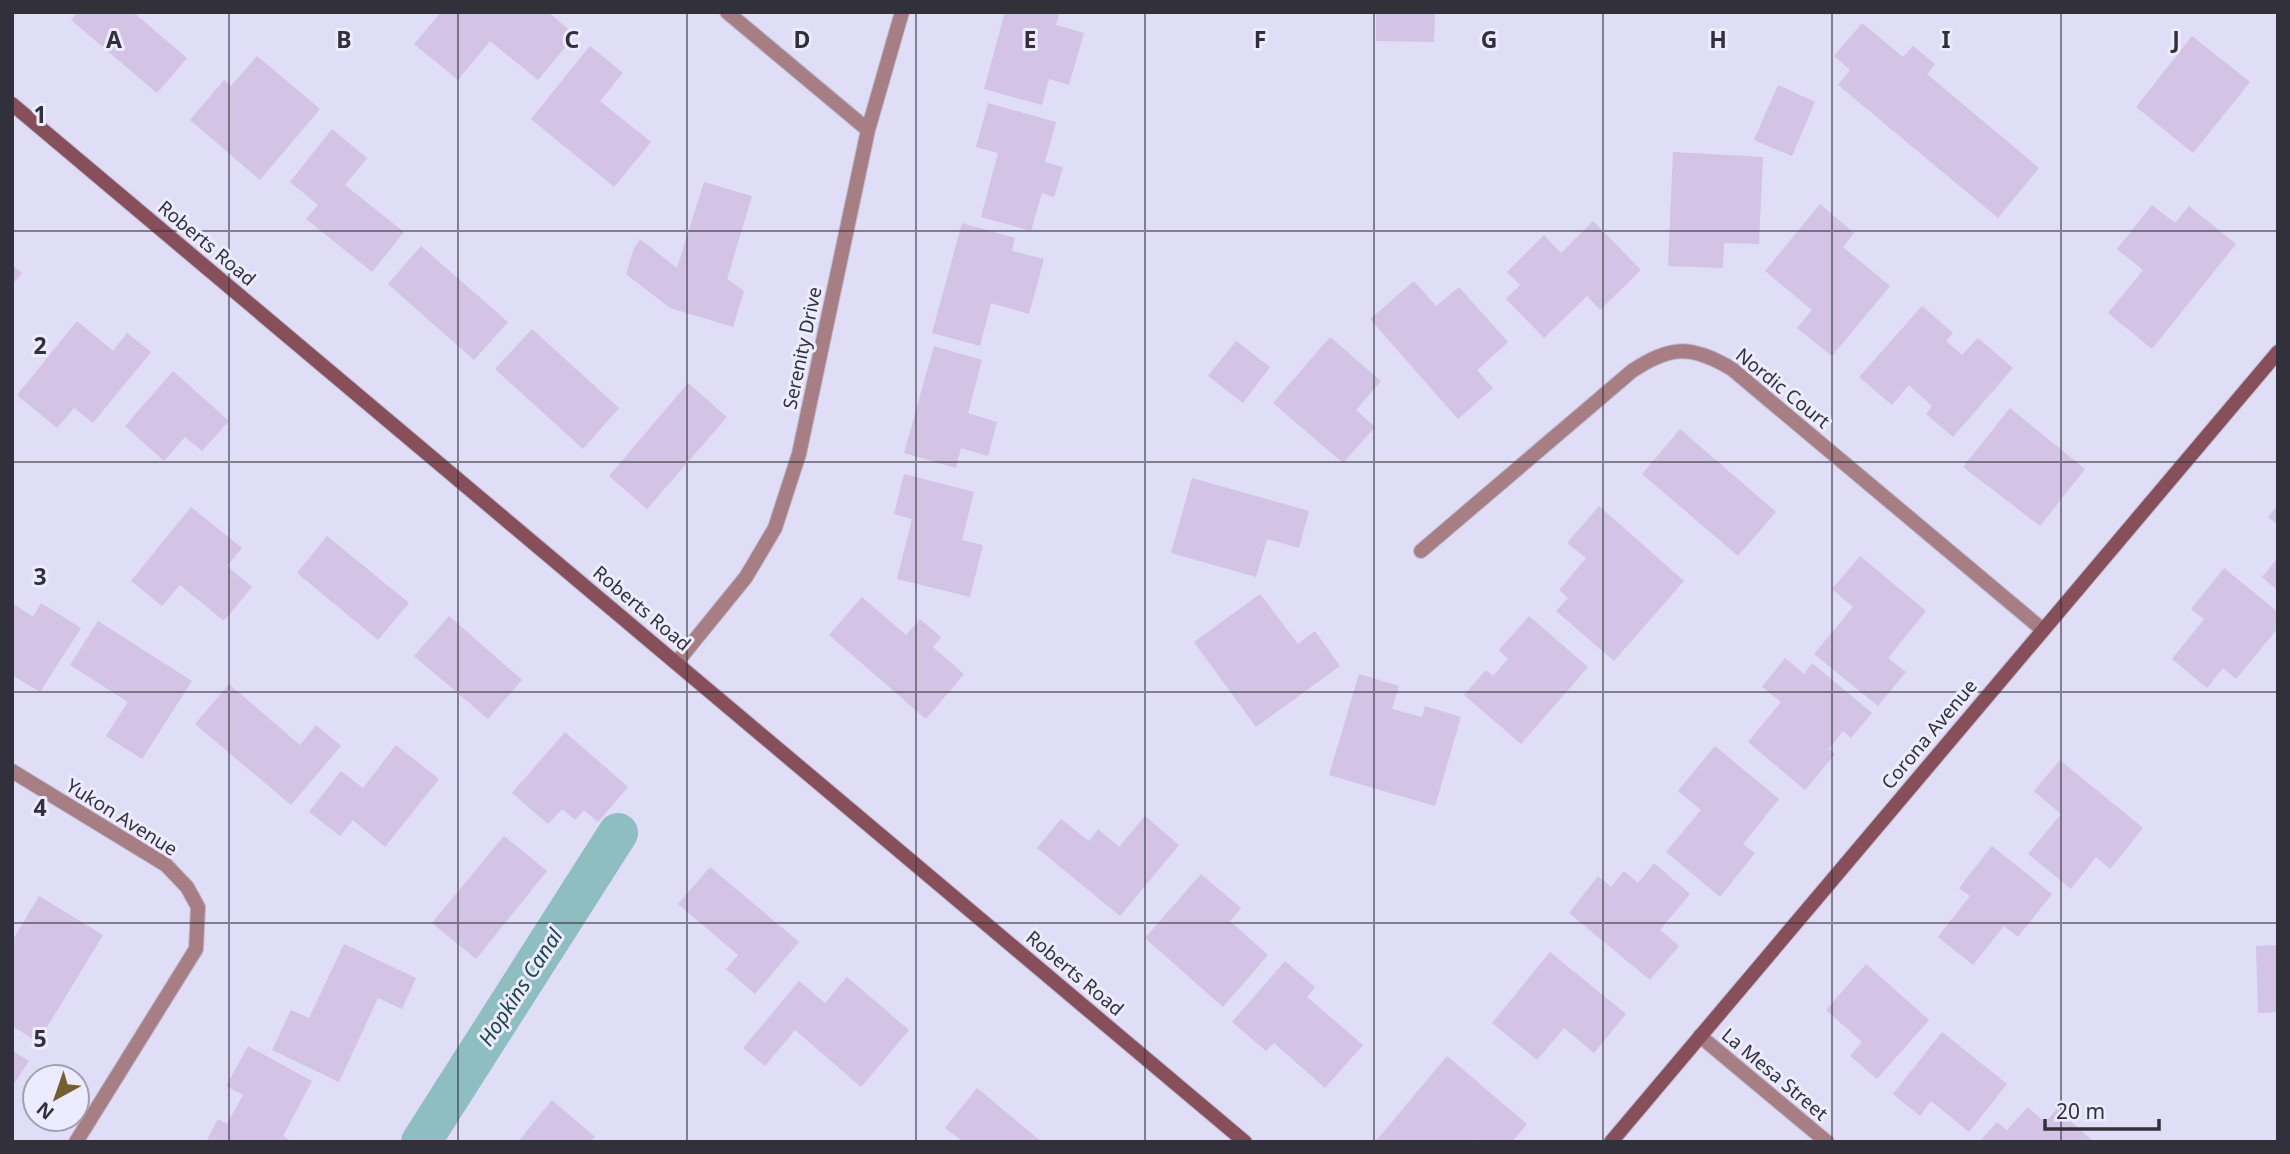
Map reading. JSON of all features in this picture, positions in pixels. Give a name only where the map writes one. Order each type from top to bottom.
[{"type":"street","points":[[727,12],[868,130]]},
{"type":"street","name":"Serenity Drive","points":[[677,662],[746,577],[775,528],[799,454],[868,130],[902,12]]},
{"type":"street","name":"Roberts Road","points":[[12,104],[1245,1142]]},
{"type":"street","name":"Nordic Court","points":[[1421,551],[1632,371],[1655,356],[1681,351],[1709,355],[1732,369],[2043,630]]},
{"type":"street","name":"Corona Avenue","points":[[1611,1142],[2278,352]]},
{"type":"street","name":"Yukon Avenue","points":[[12,771],[166,865],[187,887],[198,907],[196,950],[76,1142]]},
{"type":"street","name":"La Mesa Street","points":[[1700,1036],[1827,1142]]},
{"type":"building","points":[[78,12],[133,12],[187,58],[157,93],[71,20]]},
{"type":"building","points":[[441,12],[548,12],[575,35],[538,80],[490,41],[458,80],[414,44]]},
{"type":"building","points":[[1005,12],[1060,12],[1056,25],[1084,33],[1069,85],[1049,79],[1042,105],[984,89]]},
{"type":"building","points":[[1376,12],[1435,12],[1434,42],[1376,41]]},
{"type":"building","points":[[1862,23],[1903,57],[1913,46],[1935,64],[1927,74],[2039,168],[1998,218],[1838,85],[1850,70],[1834,56]]},
{"type":"building","points":[[2192,36],[2250,82],[2193,153],[2136,107]]},
{"type":"building","points":[[590,46],[623,73],[600,101],[651,142],[614,187],[531,119]]},
{"type":"building","points":[[257,56],[320,109],[260,180],[190,120],[224,80],[231,86]]},
{"type":"building","points":[[1778,85],[1815,102],[1792,156],[1754,140]]},
{"type":"building","points":[[988,103],[1056,122],[1045,162],[1063,167],[1054,197],[1042,193],[1031,231],[981,217],[998,153],[976,147]]},
{"type":"building","points":[[332,129],[367,158],[345,185],[404,232],[372,272],[306,219],[318,205],[290,182]]},
{"type":"building","points":[[1673,152],[1763,157],[1759,244],[1724,243],[1723,268],[1668,266]]},
{"type":"building","points":[[704,182],[752,196],[727,279],[744,291],[733,327],[670,308],[626,274],[634,248],[640,239],[677,268]]},
{"type":"building","points":[[1820,204],[1854,233],[1843,247],[1890,286],[1832,356],[1797,328],[1812,310],[1765,271]]},
{"type":"building","points":[[2152,205],[2175,223],[2189,206],[2236,244],[2152,349],[2108,313],[2143,270],[2117,249]]},
{"type":"building","points":[[1593,221],[1641,270],[1600,310],[1587,296],[1544,338],[1506,299],[1520,285],[1507,272],[1544,235],[1561,253]]},
{"type":"building","points":[[962,223],[1015,238],[1012,251],[1044,259],[1029,314],[991,303],[980,346],[932,333]]},
{"type":"building","points":[[421,246],[508,322],[474,360],[388,284]]},
{"type":"building","points":[[12,265],[22,273],[12,285]]},
{"type":"building","points":[[1414,281],[1436,306],[1459,287],[1508,342],[1477,370],[1493,388],[1458,419],[1370,319]]},
{"type":"building","points":[[1922,306],[1953,333],[1946,341],[1962,355],[1978,338],[2013,368],[1953,437],[1926,414],[1932,406],[1909,385],[1892,405],[1859,377]]},
{"type":"building","points":[[77,321],[113,351],[127,333],[151,352],[93,423],[74,408],[57,428],[17,395]]},
{"type":"building","points":[[532,329],[619,408],[583,449],[495,369]]},
{"type":"building","points":[[1330,337],[1381,381],[1356,410],[1375,427],[1343,463],[1273,403]]},
{"type":"building","points":[[1236,341],[1270,367],[1243,403],[1208,376]]},
{"type":"building","points":[[934,346],[982,360],[968,413],[997,422],[988,456],[961,448],[956,468],[904,453]]},
{"type":"building","points":[[173,371],[229,421],[202,451],[185,437],[164,461],[125,426]]},
{"type":"building","points":[[688,383],[727,417],[647,509],[609,476]]},
{"type":"building","points":[[2010,408],[2085,469],[2040,526],[1963,467]]},
{"type":"building","points":[[1680,429],[1776,512],[1738,556],[1642,474]]},
{"type":"building","points":[[904,474],[974,492],[962,540],[983,545],[970,597],[897,579],[912,519],[894,514]]},
{"type":"building","points":[[1192,478],[1309,511],[1299,548],[1267,539],[1256,577],[1171,553]]},
{"type":"building","points":[[2278,505],[2278,525],[2268,517]]},
{"type":"building","points":[[1599,506],[1684,581],[1614,661],[1556,611],[1568,598],[1559,590],[1586,558],[1567,543]]},
{"type":"building","points":[[191,507],[242,548],[227,566],[252,587],[224,621],[180,585],[162,606],[131,581]]},
{"type":"building","points":[[327,536],[409,603],[378,640],[297,573]]},
{"type":"building","points":[[1860,556],[1926,611],[1888,658],[1906,672],[1878,706],[1814,654],[1853,607],[1832,589]]},
{"type":"building","points":[[2278,558],[2278,591],[2262,577]]},
{"type":"building","points":[[2224,568],[2278,612],[2278,628],[2236,679],[2223,668],[2207,688],[2172,659],[2204,619],[2191,609]]},
{"type":"building","points":[[1260,594],[1298,644],[1315,631],[1340,666],[1256,727],[1194,642]]},
{"type":"building","points":[[862,597],[906,635],[920,619],[941,637],[933,647],[964,674],[926,719],[829,635]]},
{"type":"building","points":[[12,603],[33,617],[41,603],[81,628],[40,692],[12,675]]},
{"type":"building","points":[[449,616],[522,680],[488,719],[414,656]]},
{"type":"building","points":[[1529,616],[1588,667],[1521,744],[1464,695],[1486,670],[1493,676],[1508,659],[1499,650]]},
{"type":"building","points":[[98,621],[192,681],[142,759],[106,736],[128,702],[70,665]]},
{"type":"building","points":[[1785,658],[1804,674],[1812,663],[1872,713],[1851,738],[1843,731],[1829,749],[1835,754],[1805,790],[1748,742],[1781,702],[1762,687]]},
{"type":"building","points":[[1359,674],[1399,686],[1392,709],[1422,717],[1425,706],[1461,717],[1435,806],[1329,775]]},
{"type":"building","points":[[229,684],[300,745],[316,725],[341,746],[291,805],[195,724]]},
{"type":"building","points":[[565,732],[628,787],[598,822],[584,810],[575,820],[562,809],[548,824],[512,793]]},
{"type":"building","points":[[396,745],[439,779],[385,847],[353,820],[340,836],[309,812],[341,771],[363,788]]},
{"type":"building","points":[[1715,746],[1779,799],[1743,844],[1755,853],[1720,897],[1666,852],[1701,810],[1678,791]]},
{"type":"building","points":[[2060,760],[2143,828],[2110,869],[2096,857],[2071,889],[2028,854],[2061,814],[2034,791]]},
{"type":"building","points":[[1145,816],[1179,845],[1120,916],[1037,848],[1061,819],[1089,841],[1098,829],[1119,847]]},
{"type":"building","points":[[504,836],[547,871],[476,959],[432,923]]},
{"type":"building","points":[[1992,846],[2052,894],[2018,937],[2004,926],[1973,965],[1938,937],[1970,896],[1959,888]]},
{"type":"building","points":[[1654,863],[1690,894],[1660,930],[1679,946],[1650,980],[1569,913],[1598,876],[1611,887],[1624,871],[1638,883]]},
{"type":"building","points":[[710,867],[799,942],[755,994],[726,969],[738,955],[678,904]]},
{"type":"building","points":[[1201,874],[1241,908],[1230,921],[1268,955],[1223,1007],[1145,938]]},
{"type":"building","points":[[39,896],[103,935],[38,1042],[12,1026],[12,941]]},
{"type":"building","points":[[344,944],[416,978],[402,1009],[378,998],[339,1082],[272,1050],[291,1010],[309,1018]]},
{"type":"building","points":[[2278,945],[2278,1012],[2258,1013],[2256,946]]},
{"type":"building","points":[[1550,952],[1626,1014],[1594,1053],[1564,1028],[1537,1060],[1492,1023]]},
{"type":"building","points":[[1285,961],[1315,987],[1307,997],[1363,1045],[1325,1088],[1274,1043],[1266,1051],[1232,1022]]},
{"type":"building","points":[[1866,964],[1929,1020],[1877,1079],[1850,1056],[1862,1042],[1826,1010]]},
{"type":"building","points":[[847,977],[909,1030],[861,1087],[795,1030],[765,1066],[743,1048],[799,981],[825,1003]]},
{"type":"building","points":[[1942,1032],[2007,1084],[1969,1132],[1931,1101],[1920,1116],[1893,1094]]},
{"type":"building","points":[[248,1046],[312,1081],[283,1136],[293,1142],[206,1142],[218,1119],[227,1124],[243,1095],[226,1086]]},
{"type":"building","points":[[12,1050],[29,1061],[21,1063],[21,1073],[12,1087]]},
{"type":"building","points":[[1447,1056],[1527,1124],[1512,1142],[1481,1142],[1478,1139],[1476,1142],[1375,1142]]},
{"type":"building","points":[[977,1088],[1042,1142],[963,1142],[945,1128]]},
{"type":"building","points":[[552,1100],[595,1137],[591,1142],[518,1142]]},
{"type":"building","points":[[2028,1107],[2045,1123],[2057,1109],[2094,1142],[1979,1142],[1997,1122],[2007,1130]]},
{"type":"waterway","name":"Hopkins Canal","points":[[421,1142],[618,833]]}]
